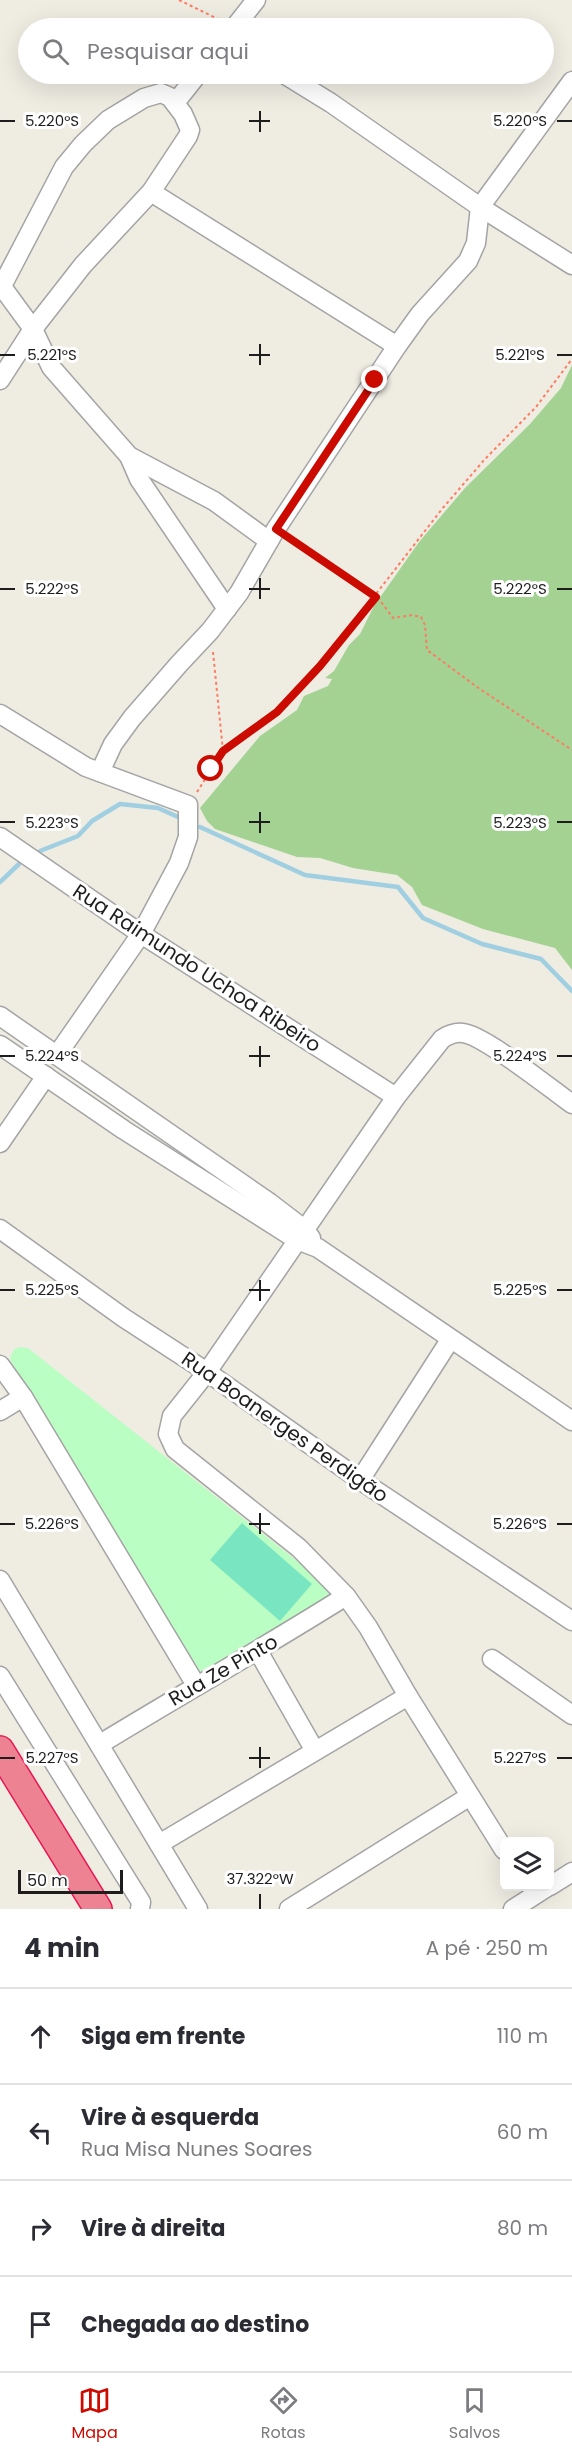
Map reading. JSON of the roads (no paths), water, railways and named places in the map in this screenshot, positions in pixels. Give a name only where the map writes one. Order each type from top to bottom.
[{"type":"highway","points":[[0,1750],[98,1909]]},
{"type":"street","points":[[238,18],[256,0]]},
{"type":"street","points":[[100,771],[113,744],[132,718],[227,609],[272,535],[397,346],[420,314],[472,255],[476,243],[480,207],[572,81]]},
{"type":"street","points":[[175,103],[190,84]]},
{"type":"street","points":[[300,84],[480,207],[572,265]]},
{"type":"street","points":[[0,380],[33,328],[83,265],[151,192],[188,136],[190,130],[187,122],[170,97],[161,93],[153,94],[108,120],[83,144],[64,167],[1,285],[33,328],[51,367],[129,456],[139,479],[227,609]]},
{"type":"street","points":[[151,192],[397,346]]},
{"type":"street","points":[[129,456],[272,535]]},
{"type":"street","points":[[0,714],[77,762],[188,805],[189,825],[185,850],[141,934],[51,1051],[0,1143]]},
{"type":"street","name":"Rua Raimundo Uchoa Ribeiro","points":[[0,837],[141,934],[396,1097]]},
{"type":"street","points":[[0,1016],[318,1248],[572,1421]]},
{"type":"street","points":[[500,1844],[368,1627],[346,1596],[299,1548],[171,1444],[168,1428],[172,1416],[207,1372],[396,1097],[442,1039],[448,1035],[464,1033],[483,1041],[572,1104]]},
{"type":"street","points":[[0,1045],[183,1169],[301,1234]]},
{"type":"street","name":"Rua Boanerges Perdigão","points":[[0,1229],[124,1318],[207,1372],[360,1480],[572,1621]]},
{"type":"street","points":[[360,1480],[450,1340]]},
{"type":"street","points":[[0,1365],[23,1397],[196,1685]]},
{"type":"street","points":[[0,1411],[23,1397]]},
{"type":"street","points":[[0,1580],[198,1909]]},
{"type":"street","name":"Rua Ze Pinto","points":[[100,1744],[346,1596]]},
{"type":"street","points":[[258,1651],[315,1751]]},
{"type":"street","points":[[492,1659],[572,1715]]},
{"type":"street","points":[[0,1676],[143,1907]]},
{"type":"street","points":[[159,1845],[408,1696]]},
{"type":"street","points":[[289,1909],[470,1796]]},
{"type":"street","points":[[513,1909],[572,1872]]},
{"type":"waterway","points":[[40,851],[78,836],[92,821],[120,804],[158,808],[178,817]]},
{"type":"waterway","points":[[200,827],[305,875],[398,887],[423,918],[482,944],[541,959],[572,991]]},
{"type":"waterway","points":[[0,882],[19,864]]}]
